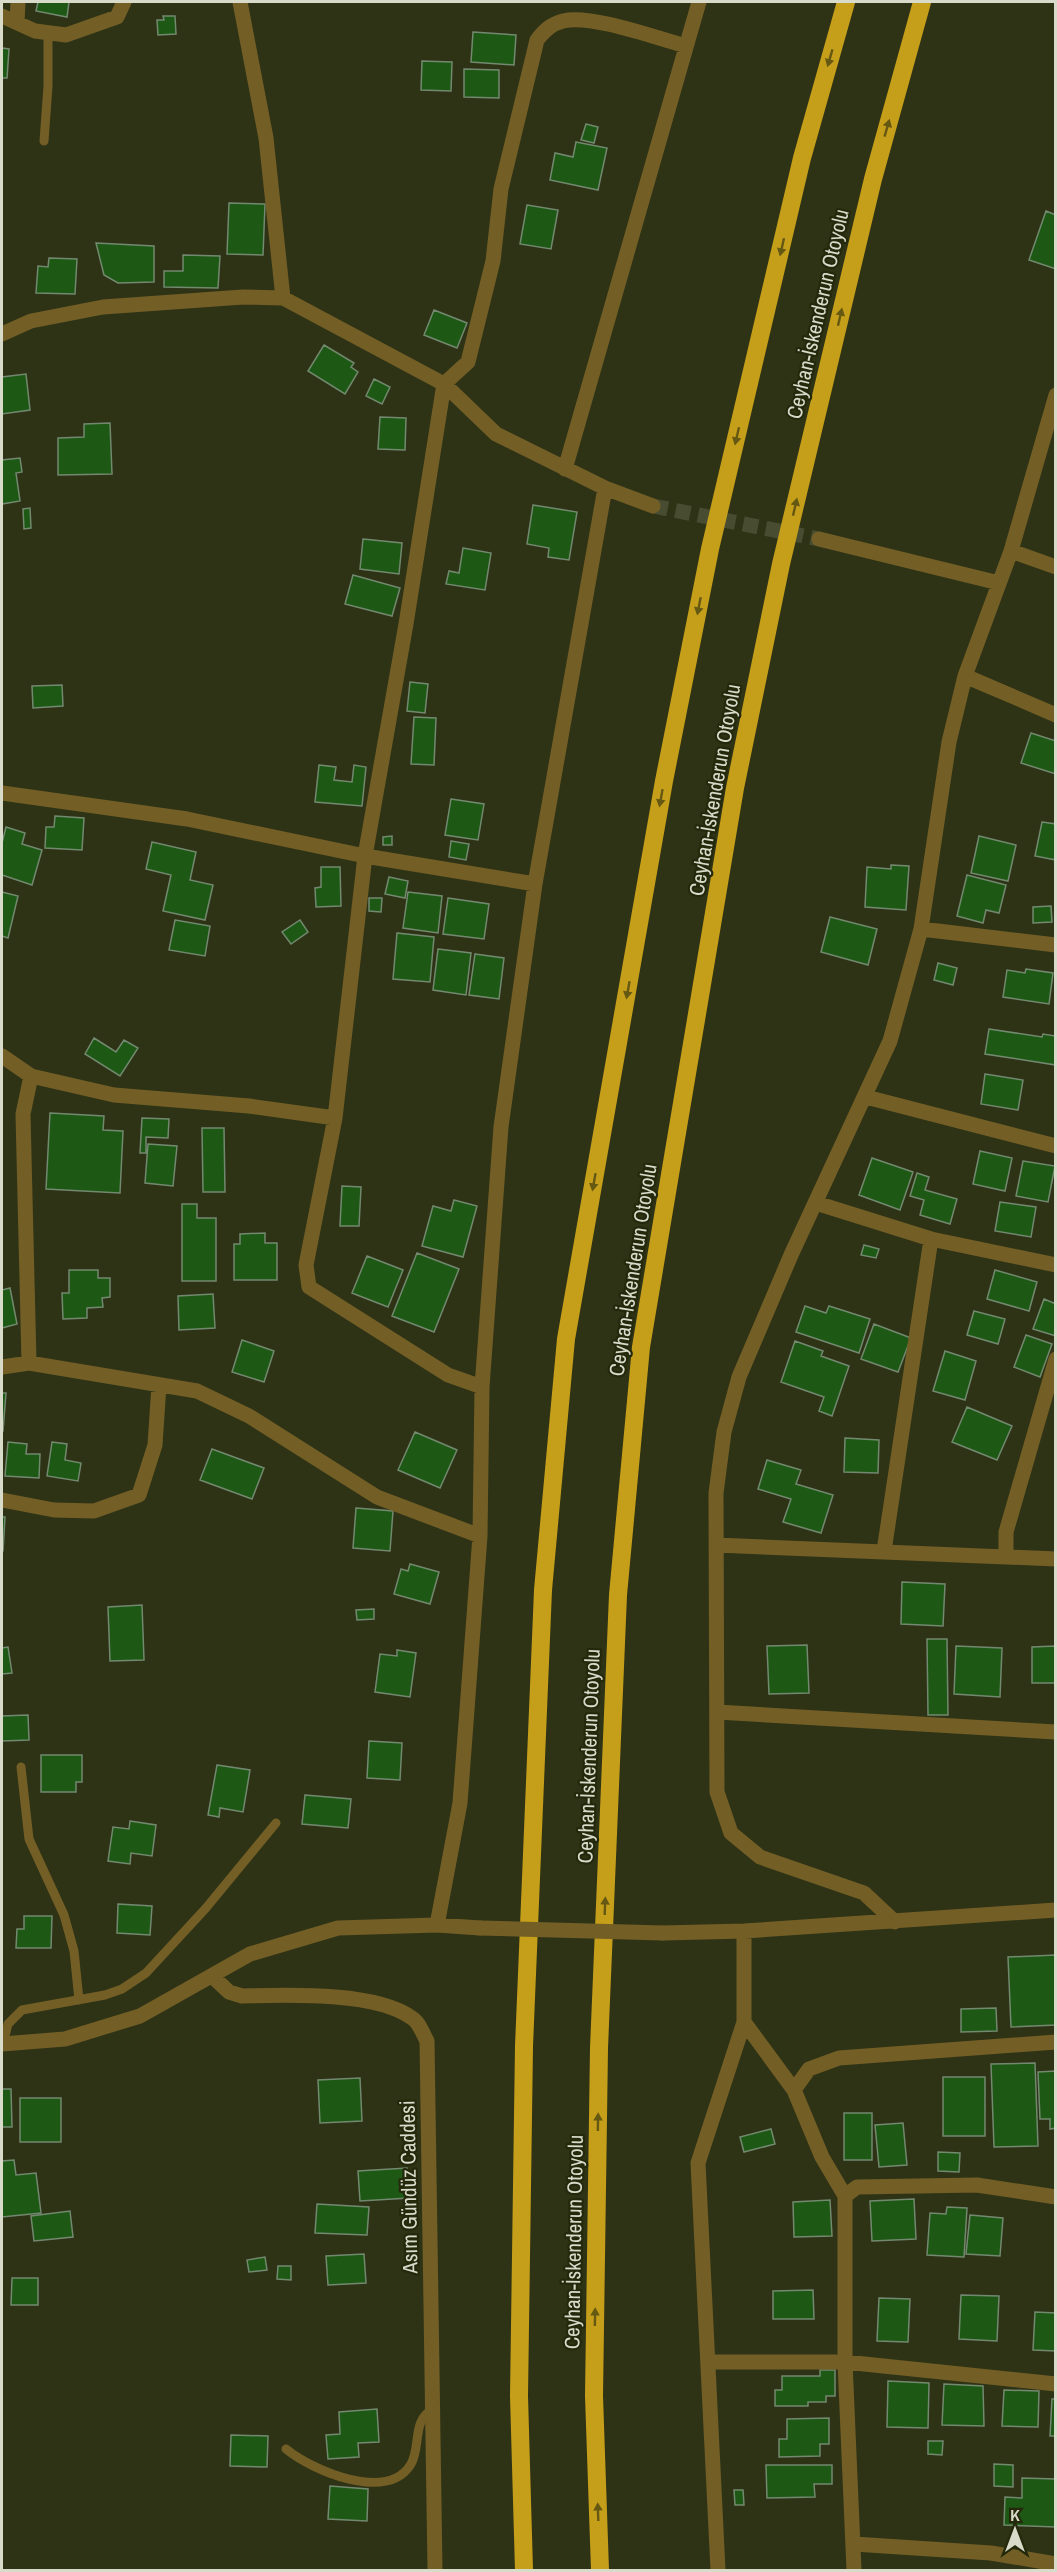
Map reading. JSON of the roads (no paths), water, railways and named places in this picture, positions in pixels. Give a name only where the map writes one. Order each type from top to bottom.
[{"type":"highway","points":[[524,2571],[519,2396],[524,2046],[543,1590],[566,1339],[664,781],[710,549],[802,158],[846,2]]},
{"type":"highway","name":"Ceyhan-İskenderun Otoyolu","points":[[600,2571],[594,2396],[600,2048],[618,1595],[641,1347],[735,788],[779,575],[873,179],[922,2]]},
{"type":"street","points":[[17,22],[18,2]]},
{"type":"street","points":[[2,16],[35,31],[66,35],[117,17],[124,2]]},
{"type":"street","points":[[240,2],[266,138],[283,298]]},
{"type":"street","points":[[565,469],[699,2]]},
{"type":"street","points":[[482,1388],[448,1375],[309,1287],[306,1265],[335,1118],[365,856],[406,624],[444,384],[468,362],[493,261],[501,189],[537,40],[546,29],[561,21],[581,19],[686,45]]},
{"type":"street","points":[[2,334],[31,321],[104,307],[243,297],[283,298],[444,384],[496,434],[605,488],[653,506]]},
{"type":"street","points":[[895,1922],[864,1893],[760,1857],[731,1833],[717,1792],[716,1492],[724,1432],[739,1377],[890,1041],[921,929],[949,742],[964,676],[1011,551],[1056,395]]},
{"type":"street","points":[[437,1925],[460,1803],[480,1536],[482,1388],[501,1127],[535,884],[605,488]]},
{"type":"street","points":[[819,540],[999,583]]},
{"type":"street","points":[[1011,551],[1056,567]]},
{"type":"street","points":[[964,676],[1056,715]]},
{"type":"street","points":[[2,793],[187,819],[365,856],[535,884]]},
{"type":"street","points":[[921,929],[1056,945]]},
{"type":"street","points":[[2,1056],[31,1076],[114,1095],[249,1106],[335,1118]]},
{"type":"street","points":[[29,1362],[23,1114],[31,1076]]},
{"type":"street","points":[[866,1097],[1056,1146]]},
{"type":"street","points":[[816,1203],[931,1239],[1056,1266]]},
{"type":"street","points":[[884,1551],[931,1239]]},
{"type":"street","points":[[1006,1556],[1005,1532],[1056,1359]]},
{"type":"street","points":[[2,1367],[29,1362],[197,1391],[249,1416],[376,1497],[480,1536]]},
{"type":"street","points":[[2,1500],[54,1510],[94,1511],[139,1495],[155,1446],[159,1385]]},
{"type":"street","points":[[716,1545],[1056,1559]]},
{"type":"street","points":[[717,1712],[1056,1732]]},
{"type":"street","points":[[2,2044],[65,2039],[140,2016],[250,1954],[338,1928],[437,1925],[663,1933],[895,1922],[1056,1910]]},
{"type":"street","points":[[718,2571],[698,2163],[744,2022],[744,1930]]},
{"type":"street","name":"Asım Gündüz Caddesi","points":[[212,1976],[229,1992],[242,1996],[341,1998],[386,2005],[414,2019],[427,2041],[435,2571]]},
{"type":"street","points":[[744,2022],[794,2090],[822,2157],[845,2196],[845,2362],[854,2571]]},
{"type":"street","points":[[794,2090],[809,2069],[839,2058],[1056,2042]]},
{"type":"street","points":[[845,2196],[857,2187],[977,2185],[1056,2197]]},
{"type":"street","points":[[708,2362],[845,2362],[1056,2384]]},
{"type":"street","points":[[854,2544],[991,2553],[1056,2564]]},
{"type":"lane","points":[[44,141],[48,86],[48,33]]},
{"type":"lane","points":[[21,1767],[29,1839],[64,1915],[74,1951],[79,2000]]},
{"type":"lane","points":[[2,2044],[8,2024],[15,2014],[122,1989],[146,1973],[206,1908],[276,1823]]},
{"type":"lane","points":[[286,2450],[310,2466],[336,2476],[362,2480],[392,2480],[404,2473],[413,2461],[420,2423],[426,2413],[432,2410]]},
{"type":"tunnel","points":[[653,506],[819,539]]}]
